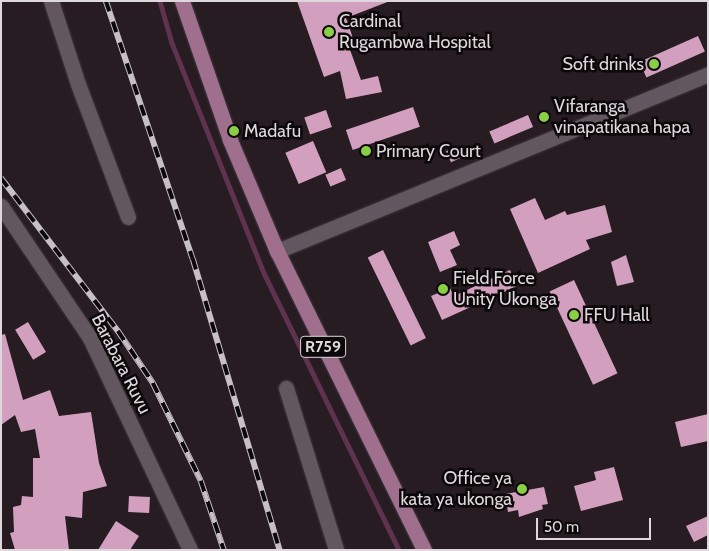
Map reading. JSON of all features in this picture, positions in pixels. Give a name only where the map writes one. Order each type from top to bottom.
[{"type":"main road","name":"R759","points":[[182,1],[230,140],[277,252],[424,550]]},
{"type":"street","points":[[51,1],[78,84],[128,217]]},
{"type":"street","points":[[277,252],[708,74]]},
{"type":"street","name":"Barabara Ruvu","points":[[1,206],[90,338],[190,550]]},
{"type":"street","points":[[286,388],[336,550]]},
{"type":"building","name":"Cardinal Rugambwa Hospital","points":[[297,1],[390,1],[346,18],[355,44],[349,47],[361,80],[378,76],[382,92],[346,99],[340,71],[324,77]]},
{"type":"building","points":[[698,36],[705,52],[646,78],[640,62]]},
{"type":"building","points":[[413,107],[420,127],[353,150],[346,130]]},
{"type":"building","points":[[326,110],[332,127],[310,135],[304,117]]},
{"type":"building","points":[[528,115],[533,127],[494,143],[489,131]]},
{"type":"building","points":[[313,141],[326,172],[299,184],[285,153]]},
{"type":"building","points":[[458,146],[463,157],[451,162],[446,151]]},
{"type":"building","points":[[341,168],[346,180],[330,187],[325,175]]},
{"type":"building","points":[[535,198],[545,220],[565,211],[567,215],[605,205],[612,232],[586,240],[590,249],[538,273],[510,209]]},
{"type":"building","points":[[454,231],[460,245],[450,250],[457,265],[440,272],[428,242]]},
{"type":"building","points":[[383,250],[426,338],[411,346],[368,257]]},
{"type":"building","points":[[626,255],[634,282],[617,286],[611,262]]},
{"type":"building","points":[[510,270],[517,286],[442,320],[431,296],[450,288],[454,296]]},
{"type":"building","points":[[574,280],[618,373],[593,385],[550,291]]},
{"type":"building","points":[[28,322],[46,352],[33,360],[15,330]]},
{"type":"building","points":[[5,334],[23,400],[50,390],[59,416],[91,412],[99,463],[107,486],[83,492],[82,518],[65,516],[69,550],[15,550],[10,533],[14,532],[13,507],[21,505],[22,496],[33,497],[33,458],[40,458],[35,429],[21,432],[15,415],[1,425],[1,335]]},
{"type":"building","points":[[708,414],[708,441],[681,447],[675,422]]},
{"type":"building","points":[[614,467],[623,500],[581,511],[574,486],[596,480],[594,472]]},
{"type":"building","points":[[544,487],[548,504],[542,505],[543,509],[519,517],[518,510],[508,512],[505,494]]},
{"type":"building","points":[[129,496],[150,497],[149,513],[128,512]]},
{"type":"building","points":[[708,516],[708,535],[694,542],[686,526]]},
{"type":"building","points":[[116,521],[139,536],[130,550],[98,550]]},
{"type":"waterway","points":[[160,1],[172,43],[265,275],[399,550]]},
{"type":"railway","points":[[106,1],[193,259],[280,550]]},
{"type":"railway","points":[[1,178],[118,331],[153,383],[201,481],[224,550]]},
{"type":"place","name":"Cardinal Rugambwa Hospital","points":[[329,32]]},
{"type":"place","name":"Soft drinks","points":[[654,64]]},
{"type":"place","name":"Vifaranga vinapatikana hapa","points":[[544,117]]},
{"type":"place","name":"Madafu","points":[[234,131]]},
{"type":"place","name":"Primary Court","points":[[366,151]]},
{"type":"place","name":"Field Force Unity Ukonga","points":[[443,289]]},
{"type":"place","name":"FFU Hall","points":[[574,315]]},
{"type":"place","name":"Office ya kata ya ukonga","points":[[522,489]]}]
